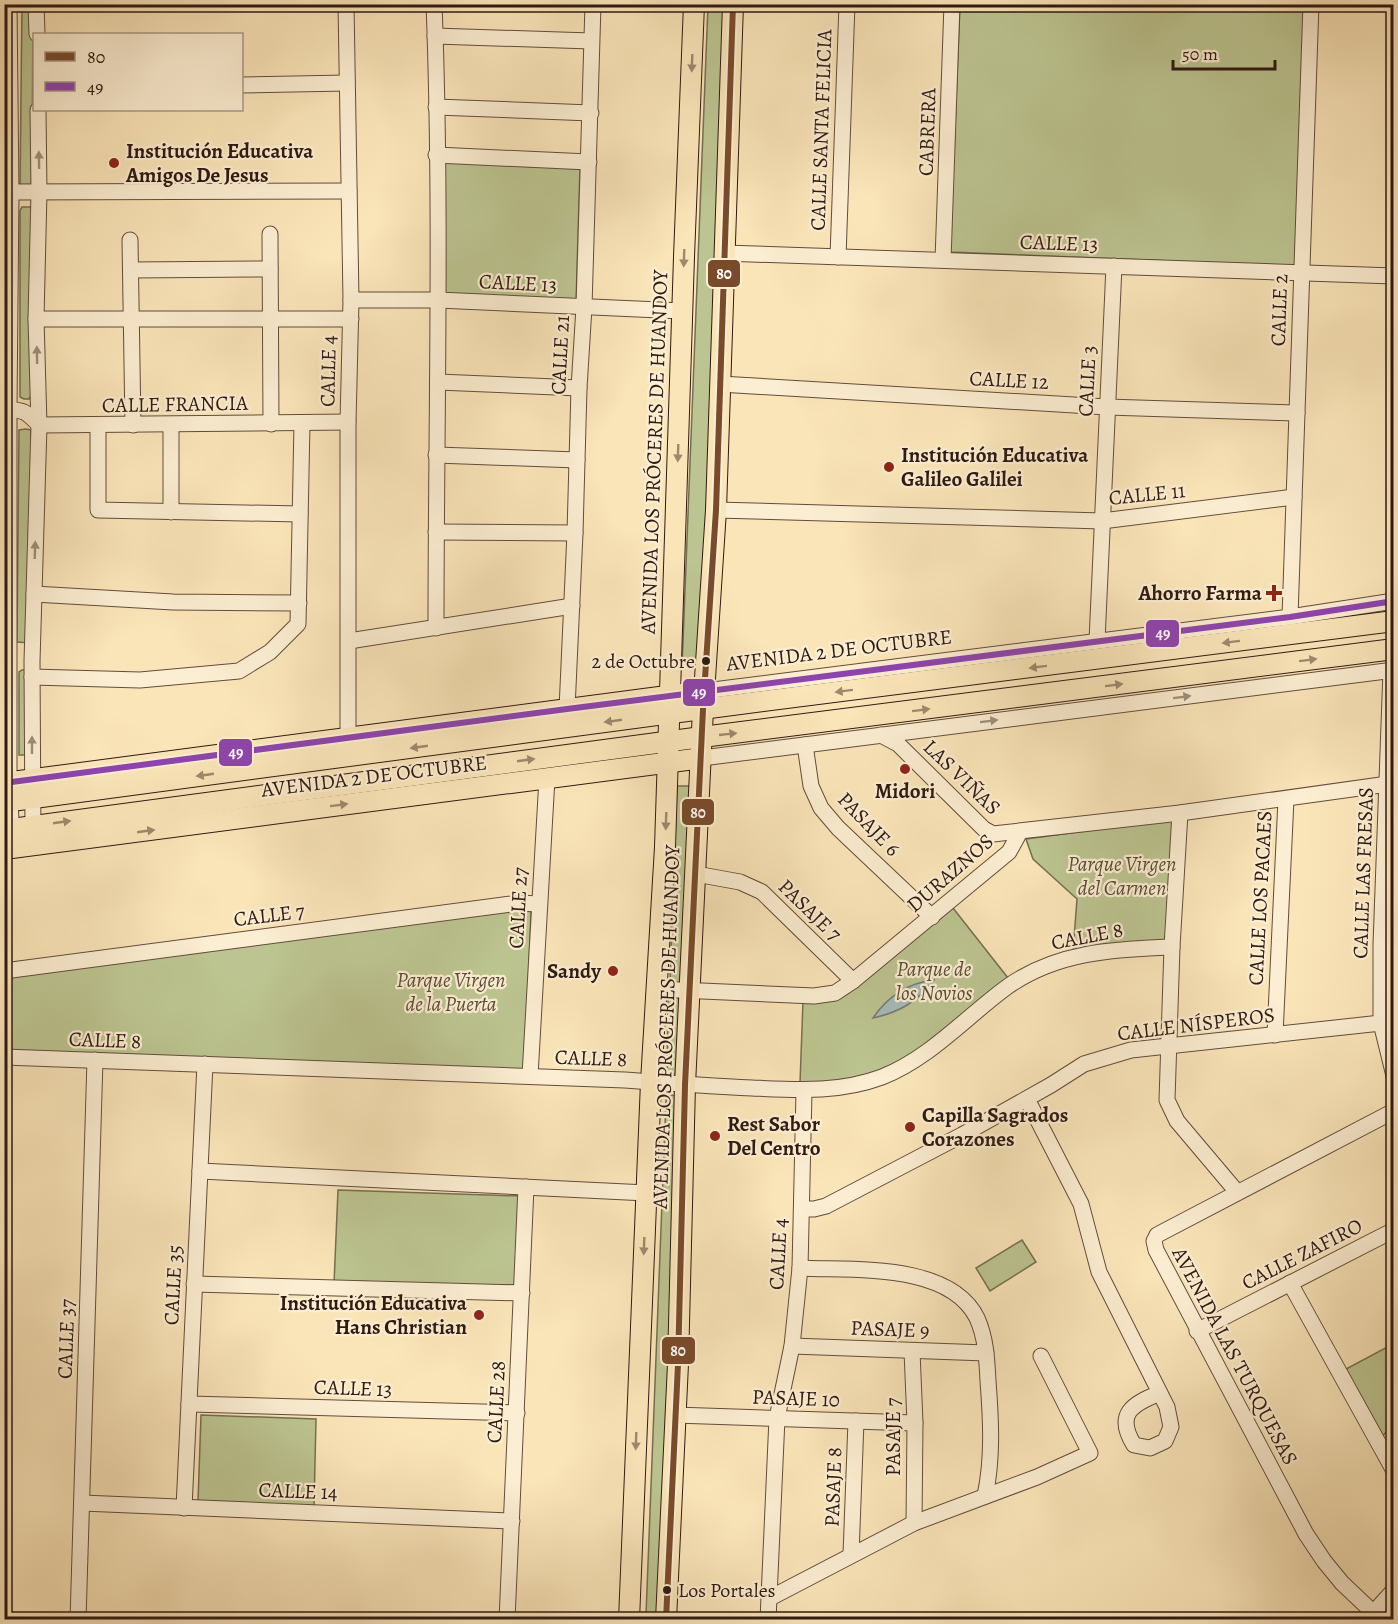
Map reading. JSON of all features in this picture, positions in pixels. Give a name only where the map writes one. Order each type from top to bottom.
[{"type":"main road","name":"AVENIDA LOS PRÓCERES DE HUANDOY","points":[[628,1620],[651,1082],[669,762],[682,311],[694,4]]},
{"type":"main road","name":"AVENIDA LOS PRÓCERES DE HUANDOY","points":[[666,1620],[685,1085],[702,736],[716,510],[733,4]]},
{"type":"main road","name":"AVENIDA 2 DE OCTUBRE","points":[[7,792],[704,700],[1394,621]]},
{"type":"main road","name":"AVENIDA 2 DE OCTUBRE","points":[[33,836],[702,736],[1394,649]]},
{"type":"main road","name":"AVENIDA 2 DE OCTUBRE","points":[[32,789],[348,738],[567,709],[671,705]]},
{"type":"main road","name":"AVENIDA 2 DE OCTUBRE","points":[[8,839],[547,778],[702,758]]},
{"type":"street","points":[[36,4],[37,33]]},
{"type":"street","name":"CALLE 4","points":[[346,4],[351,300],[348,422],[348,738]]},
{"type":"street","points":[[434,4],[438,300],[436,628]]},
{"type":"street","name":"CALLE 21","points":[[567,709],[584,307],[593,4]]},
{"type":"street","name":"CALLE SANTA FELICIA","points":[[838,257],[846,4]]},
{"type":"street","name":"CABRERA","points":[[943,260],[952,4]]},
{"type":"street","name":"CALLE 2","points":[[1290,616],[1311,4]]},
{"type":"street","points":[[7,10],[11,192],[7,409],[8,839]]},
{"type":"street","points":[[435,36],[591,40]]},
{"type":"street","points":[[243,85],[347,83]]},
{"type":"street","points":[[436,107],[591,113]]},
{"type":"street","points":[[33,836],[32,661],[39,425],[36,319],[38,111]]},
{"type":"street","points":[[436,155],[589,162]]},
{"type":"street","points":[[11,192],[349,191]]},
{"type":"street","points":[[270,234],[270,424]]},
{"type":"street","points":[[130,240],[133,425]]},
{"type":"street","name":"CALLE 13","points":[[724,253],[1394,276]]},
{"type":"street","name":"CALLE 3","points":[[1096,641],[1114,266]]},
{"type":"street","points":[[130,270],[270,269]]},
{"type":"street","name":"CALLE 13","points":[[351,300],[438,300],[682,311]]},
{"type":"street","points":[[36,319],[351,319]]},
{"type":"street","points":[[438,382],[579,388]]},
{"type":"street","name":"CALLE 12","points":[[720,384],[1107,408],[1297,413]]},
{"type":"street","points":[[7,409],[22,410],[39,425]]},
{"type":"street","name":"CALLE FRANCIA","points":[[39,425],[348,422]]},
{"type":"street","points":[[32,677],[140,680],[239,671],[270,652],[298,624],[302,423]]},
{"type":"street","points":[[171,425],[171,512]]},
{"type":"street","points":[[98,426],[98,510],[300,514]]},
{"type":"street","points":[[436,455],[577,460]]},
{"type":"street","name":"CALLE 11","points":[[716,510],[1102,520],[1294,497]]},
{"type":"street","points":[[436,532],[575,533]]},
{"type":"street","points":[[34,594],[174,602],[299,603]]},
{"type":"street","name":"AVENIDA 2 DE OCTUBRE","points":[[704,700],[1096,641],[1394,601]]},
{"type":"street","points":[[349,641],[572,606]]},
{"type":"street","points":[[7,658],[32,661]]},
{"type":"street","name":"AVENIDA 2 DE OCTUBRE","points":[[702,758],[1392,670]]},
{"type":"street","name":"CALLE LAS FRESAS","points":[[1392,670],[1381,945],[1381,1023],[1394,1076]]},
{"type":"street","name":"LAS VIÑAS","points":[[881,735],[898,744],[984,829],[993,834],[1020,832]]},
{"type":"street","name":"PASAJE 6","points":[[805,745],[810,786],[821,808],[838,828],[932,917]]},
{"type":"street","name":"CALLE 27","points":[[530,1076],[547,778]]},
{"type":"street","name":"DURAZNOS","points":[[657,989],[814,996],[835,993],[932,917],[1009,852],[1020,832],[1180,813],[1388,784]]},
{"type":"street","name":"CALLE LOS PACAES","points":[[1275,1035],[1286,799]]},
{"type":"street","points":[[1180,813],[1172,947],[1167,1100],[1177,1121],[1237,1192]]},
{"type":"street","name":"PASAJE 7","points":[[696,874],[740,882],[762,892],[853,981]]},
{"type":"street","name":"CALLE 7","points":[[4,971],[519,903],[540,904]]},
{"type":"street","name":"CALLE 8","points":[[4,1057],[530,1076],[804,1091],[835,1089],[851,1086],[897,1070],[926,1052],[1006,987],[1036,969],[1076,955],[1125,949],[1172,947]]},
{"type":"street","name":"CALLE NÍSPEROS","points":[[802,1209],[826,1206],[1027,1099],[1084,1064],[1131,1050],[1168,1048],[1381,1023]]},
{"type":"street","name":"CALLE 37","points":[[78,1620],[95,1060]]},
{"type":"street","name":"CALLE 35","points":[[184,1508],[205,1064]]},
{"type":"street","name":"CALLE 4","points":[[770,1598],[777,1418],[792,1346],[800,1268],[804,1091]]},
{"type":"street","points":[[1027,1099],[1081,1204],[1099,1272],[1160,1393]]},
{"type":"street","name":"AVENIDA LAS TURQUESAS","points":[[1377,1616],[1342,1583],[1306,1534],[1197,1331],[1156,1250],[1154,1241],[1157,1235],[1394,1111]]},
{"type":"street","points":[[200,1171],[646,1193]]},
{"type":"street","name":"CALLE 28","points":[[507,1620],[526,1187]]},
{"type":"street","name":"CALLE ZAFIRO","points":[[1197,1331],[1394,1230]]},
{"type":"street","points":[[800,1268],[897,1273],[932,1280],[945,1286],[971,1308],[982,1329],[986,1353],[991,1430],[985,1496]]},
{"type":"street","points":[[1290,1283],[1389,1446],[1394,1471]]},
{"type":"street","points":[[194,1284],[522,1293]]},
{"type":"street","name":"PASAJE 9","points":[[792,1346],[986,1353]]},
{"type":"street","name":"PASAJE 7","points":[[912,1351],[915,1423],[914,1523]]},
{"type":"street","points":[[768,1620],[770,1598],[851,1555],[914,1523],[1036,1477],[1090,1453],[1041,1356]]},
{"type":"street","name":"CALLE 13","points":[[189,1404],[517,1413]]},
{"type":"street","name":"PASAJE 10","points":[[675,1415],[915,1423]]},
{"type":"street","name":"PASAJE 8","points":[[851,1555],[856,1421]]},
{"type":"street","name":"CALLE 14","points":[[82,1503],[512,1521]]},
{"type":"street","points":[[1377,1616],[1394,1590]]},
{"type":"green space","points":[[1262,4],[1305,6],[1296,266],[950,252],[960,5]]},
{"type":"green space","points":[[22,5],[33,5],[32,186],[20,185]]},
{"type":"green space","points":[[708,5],[730,5],[704,668],[682,667]]},
{"type":"green space","points":[[440,162],[580,169],[576,304],[442,297]]},
{"type":"green space","points":[[22,207],[30,207],[32,210],[32,394],[29,399],[20,397],[20,211]]},
{"type":"green space","points":[[19,430],[31,430],[30,643],[17,642]]},
{"type":"green space","points":[[29,670],[28,755],[19,755],[19,672]]},
{"type":"green space","points":[[677,786],[693,786],[680,983],[674,983],[670,979]]},
{"type":"green space","name":"Parque Virgen del Carmen","points":[[1175,819],[1169,943],[1073,952],[1077,899],[1033,859],[1026,839]]},
{"type":"green space","name":"Parque Virgen de la Puerta","points":[[519,908],[531,912],[525,1071],[5,1051],[5,977]]},
{"type":"green space","name":"Parque de los Novios","points":[[953,908],[1008,978],[933,1040],[891,1065],[846,1080],[800,1083],[803,1001],[841,998]]},
{"type":"green space","points":[[681,998],[676,1074],[667,1073],[668,1000]]},
{"type":"green space","points":[[671,1095],[677,1096],[680,1101],[659,1616],[646,1615],[666,1100]]},
{"type":"green space","points":[[338,1190],[521,1196],[518,1285],[334,1284]]},
{"type":"green space","points":[[1022,1240],[1036,1262],[990,1291],[976,1268]]},
{"type":"green space","points":[[1393,1344],[1393,1423],[1383,1436],[1346,1369]]},
{"type":"green space","points":[[201,1415],[316,1419],[314,1507],[198,1502]]},
{"type":"water","points":[[934,980],[907,1005],[892,1013],[873,1018],[885,1003],[899,992],[915,984]]},
{"type":"transit line","name":"80","points":[[666,1620],[678,1364],[685,1085],[703,709],[716,510],[733,4]]},
{"type":"transit line","name":"49","points":[[4,783],[1290,617],[1394,601]]},
{"type":"place","name":"Institución Educativa Amigos De Jesus","points":[[114,163]]},
{"type":"place","name":"Institución Educativa Galileo Galilei","points":[[889,467]]},
{"type":"place","name":"Ahorro Farma","points":[[1274,593]]},
{"type":"place","name":"2 de Octubre","points":[[706,661]]},
{"type":"place","name":"Midori","points":[[905,769]]},
{"type":"place","name":"Sandy","points":[[613,971]]},
{"type":"place","name":"Capilla Sagrados Corazones","points":[[910,1127]]},
{"type":"place","name":"Rest Sabor Del Centro","points":[[715,1136]]},
{"type":"place","name":"Institución Educativa Hans Christian","points":[[479,1315]]},
{"type":"place","name":"Los Portales","points":[[667,1590]]}]
